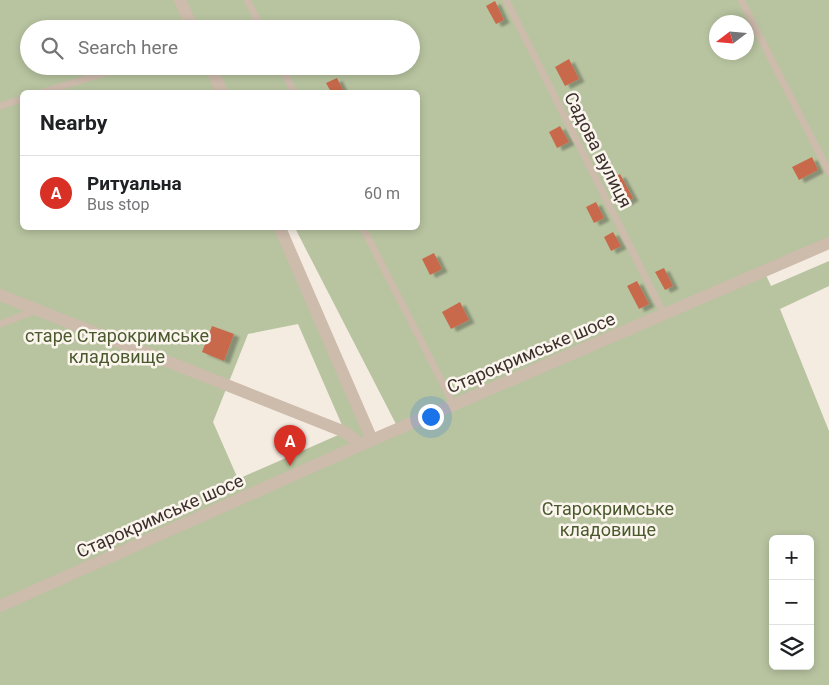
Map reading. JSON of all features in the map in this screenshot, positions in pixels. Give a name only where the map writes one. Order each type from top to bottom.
[{"type":"street","points":[[180,0],[189,20]]},
{"type":"street","points":[[214,75],[221,90]]},
{"type":"street","points":[[281,230],[367,443]]},
{"type":"street","name":"Старокримське шосе","points":[[0,606],[367,443],[829,243]]},
{"type":"street","points":[[0,295],[345,432],[367,443]]},
{"type":"lane","points":[[247,0],[257,20]]},
{"type":"lane","name":"Садова вулиця","points":[[506,0],[664,314]]},
{"type":"lane","points":[[740,0],[829,172]]},
{"type":"lane","points":[[50,90],[99,75]]},
{"type":"lane","points":[[286,75],[293,90]]},
{"type":"lane","points":[[0,106],[20,100]]},
{"type":"lane","points":[[364,230],[454,405]]},
{"type":"lane","points":[[0,324],[38,310]]},
{"type":"green space","points":[[0,0],[829,0],[829,243],[764,271],[771,286],[829,261],[829,286],[780,309],[829,431],[829,685],[0,685]],"holes":[[[20,20],[420,20],[420,75],[217,75],[225,90],[420,90],[420,230],[296,230],[398,428],[372,440],[281,230],[20,230],[20,90],[221,90],[214,75],[20,75]],[[298,324],[345,432],[238,479],[213,422],[248,334]]]},
{"type":"building","points":[[495,1],[504,20],[496,24],[486,6]]},
{"type":"building","points":[[569,59],[579,79],[565,86],[555,67]]},
{"type":"building","points":[[337,78],[343,90],[330,90],[326,83]]},
{"type":"building","points":[[560,126],[569,142],[557,148],[549,132]]},
{"type":"building","points":[[812,157],[818,170],[799,180],[792,167]]},
{"type":"building","points":[[620,174],[633,198],[625,203],[612,179]]},
{"type":"building","points":[[596,202],[604,218],[594,223],[586,207]]},
{"type":"building","points":[[613,232],[621,246],[611,251],[604,237]]},
{"type":"building","points":[[434,253],[442,269],[430,275],[422,259]]},
{"type":"building","points":[[664,268],[673,286],[665,290],[655,272]]},
{"type":"building","points":[[637,281],[649,304],[639,309],[627,286]]},
{"type":"building","points":[[460,302],[469,320],[451,329],[442,312]]},
{"type":"building","points":[[212,326],[234,334],[224,361],[202,352]]},
{"type":"place","name":"Ритуальна","points":[[290,466]]},
{"type":"park label","name":"старе Старокримське кладовище","points":[[117,346]]},
{"type":"park label","name":"Старокримське кладовище","points":[[608,519]]}]
